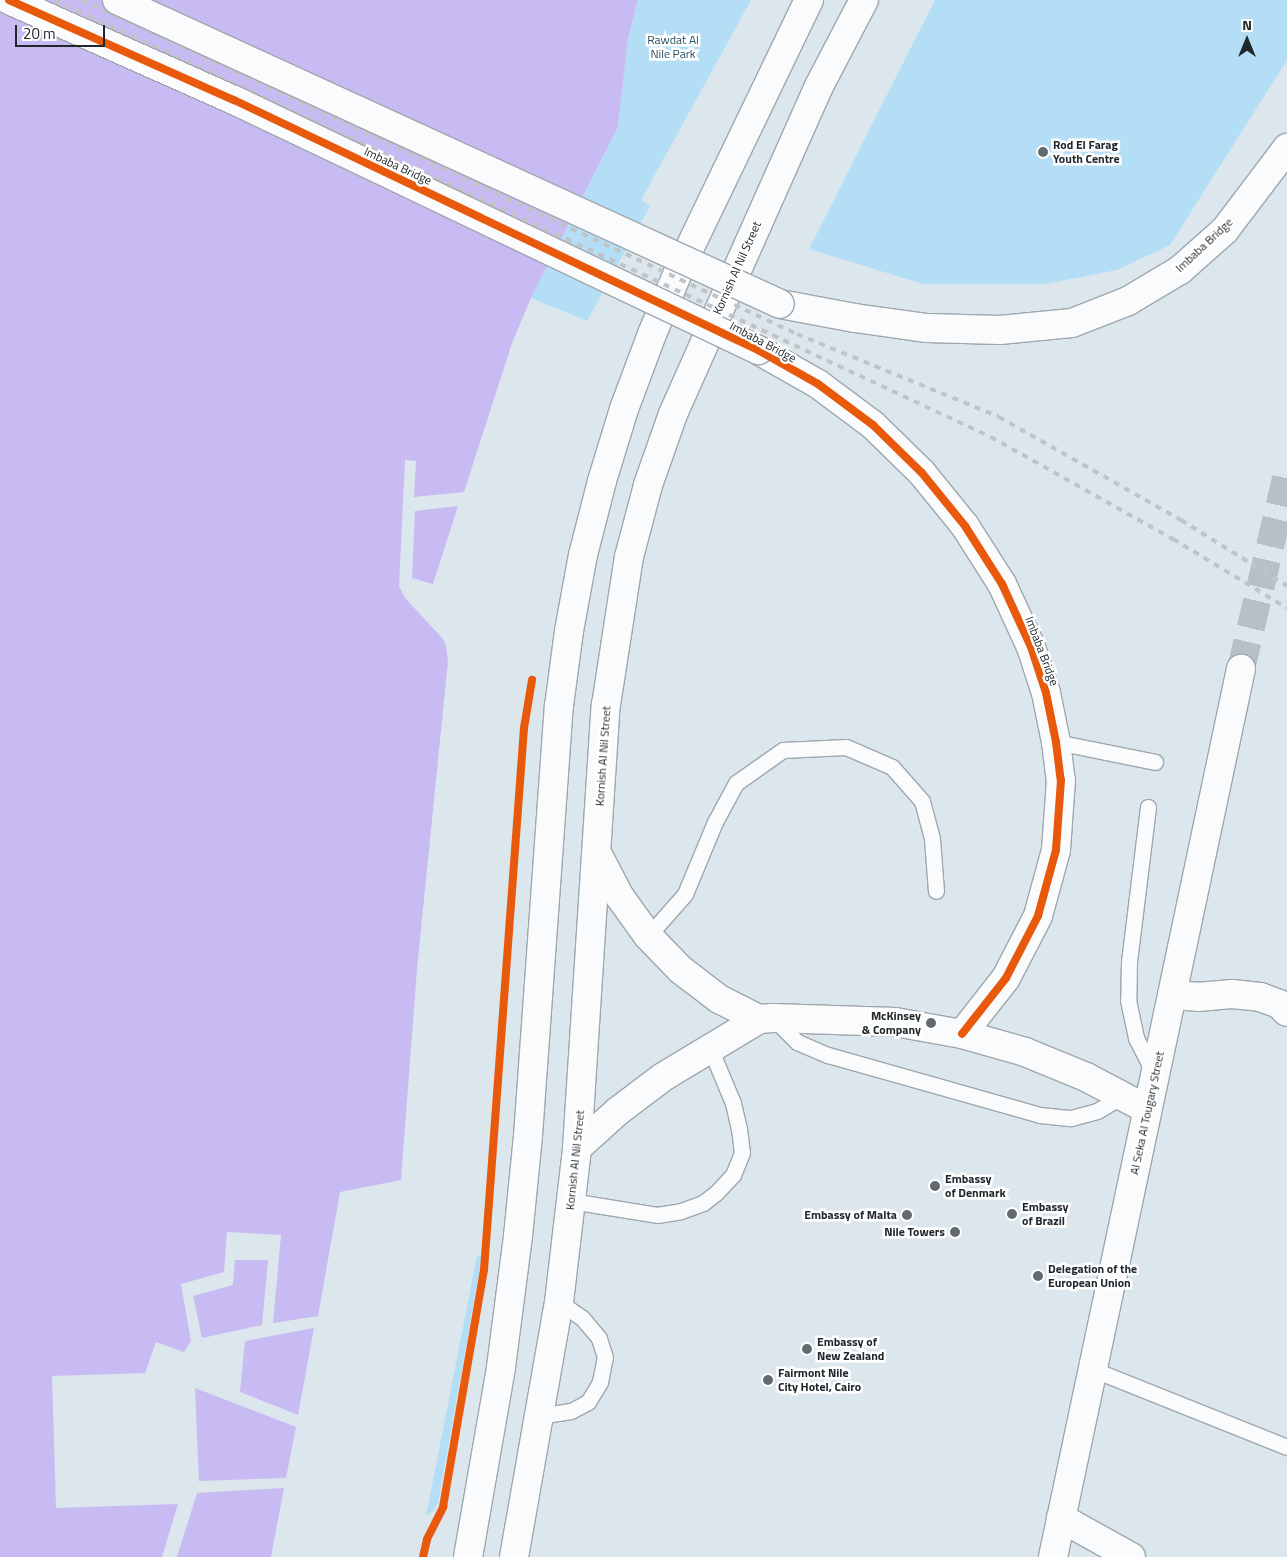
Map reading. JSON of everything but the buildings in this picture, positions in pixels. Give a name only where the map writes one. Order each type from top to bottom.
[{"type":"main road","name":"Imbaba Bridge","points":[[9,0],[234,100],[758,350],[818,384],[873,425],[922,473],[965,526],[1002,584],[1031,647],[1046,693],[1056,742],[1061,780],[1056,850],[1038,916],[1006,978],[962,1034]]},
{"type":"main road","name":"Imbaba Bridge","points":[[117,0],[780,304],[854,318],[927,328],[1000,330],[1072,323],[1128,301],[1180,270],[1225,230],[1287,148]]},
{"type":"main road","points":[[467,1556],[500,1367],[518,1236],[528,1136],[559,706],[569,631],[583,555],[602,481],[624,408],[652,334],[683,262],[809,0]]},
{"type":"main road","name":"Kornish Al Nil Street","points":[[514,1557],[558,1302],[571,1202],[577,1148],[598,855],[604,733],[615,640],[629,557],[648,485],[673,414],[702,345],[819,86],[864,0]]},
{"type":"main road","name":"Al Seka Al Tougary Street","points":[[1053,1557],[1241,669]]},
{"type":"main road","points":[[598,855],[620,897],[648,936],[681,970],[718,1000],[766,1018],[895,1022],[962,1034],[1025,1052],[1086,1077],[1147,1109]]},
{"type":"main road","points":[[1172,996],[1198,998],[1232,994],[1260,997],[1279,1004],[1287,1012]]},
{"type":"main road","points":[[577,1148],[618,1111],[655,1083],[710,1048],[766,1018]]},
{"type":"main road","points":[[1061,1518],[1131,1557]]},
{"type":"lane","points":[[1056,742],[1155,762]]},
{"type":"lane","points":[[648,936],[684,894],[715,822],[736,783],[784,750],[846,747],[892,767],[922,802],[932,839],[936,891]]},
{"type":"lane","points":[[1148,807],[1129,961],[1128,1000],[1136,1038],[1154,1075]]},
{"type":"lane","points":[[766,1018],[796,1042],[828,1055],[1040,1115],[1071,1118],[1097,1111],[1122,1096]]},
{"type":"lane","points":[[571,1202],[658,1215],[681,1211],[703,1203],[716,1194],[733,1175],[742,1153],[733,1103],[710,1048]]},
{"type":"lane","points":[[539,1416],[571,1411],[588,1402],[600,1382],[605,1357],[599,1338],[582,1318],[558,1302]]},
{"type":"lane","points":[[1092,1369],[1287,1447]]},
{"type":"green space","name":"Rawdat Al Nile Park","points":[[638,0],[751,0],[641,200],[650,206],[587,321],[531,298],[618,127],[628,38]]},
{"type":"green space","name":"Rod El Farag Youth Centre","points":[[935,0],[1287,0],[1287,60],[1170,245],[1117,270],[1045,284],[923,284],[809,249]]},
{"type":"green space","points":[[477,1256],[482,1256],[438,1503],[433,1511],[426,1516]]},
{"type":"shaded area","points":[[0,0],[638,0],[628,38],[618,127],[531,298],[512,343],[464,492],[414,497],[416,461],[405,460],[399,586],[405,598],[443,639],[448,661],[417,969],[401,1180],[340,1192],[318,1316],[273,1323],[281,1235],[227,1232],[224,1272],[181,1284],[191,1341],[184,1352],[156,1342],[145,1373],[52,1376],[56,1508],[178,1504],[162,1557],[0,1557]]},
{"type":"shaded area","points":[[458,506],[433,584],[412,578],[415,511]]},
{"type":"shaded area","points":[[235,1260],[268,1260],[262,1325],[202,1338],[193,1296],[233,1285]]},
{"type":"shaded area","points":[[314,1328],[298,1415],[240,1392],[245,1341]]},
{"type":"shaded area","points":[[195,1388],[296,1427],[286,1478],[199,1481]]},
{"type":"shaded area","points":[[284,1488],[271,1557],[177,1557],[197,1493]]},
{"type":"tunnel","points":[[1241,669],[1287,475]]},
{"type":"railway","points":[[55,0],[991,437],[1173,539],[1287,608]]},
{"type":"railway","points":[[82,0],[797,334],[999,417],[1181,520],[1287,586]]},
{"type":"cycle path","points":[[9,0],[234,100],[758,350],[818,384],[873,425],[922,473],[965,526],[1002,584],[1031,647],[1046,693],[1056,742],[1061,780],[1056,850],[1038,916],[1006,978],[962,1034]]},
{"type":"cycle path","points":[[423,1557],[427,1539],[443,1507],[484,1270],[524,728],[532,680]]},
{"type":"place","name":"Rod El Farag Youth Centre","points":[[1043,152]]},
{"type":"place","name":"McKinsey & Company","points":[[931,1023]]},
{"type":"place","name":"Embassy of Denmark","points":[[935,1186]]},
{"type":"place","name":"Embassy of Brazil","points":[[1012,1214]]},
{"type":"place","name":"Embassy of Malta","points":[[907,1215]]},
{"type":"place","name":"Nile Towers","points":[[955,1232]]},
{"type":"place","name":"Delegation of the European Union","points":[[1038,1276]]},
{"type":"place","name":"Embassy of New Zealand","points":[[807,1349]]},
{"type":"place","name":"Fairmont Nile City Hotel, Cairo","points":[[768,1380]]}]
